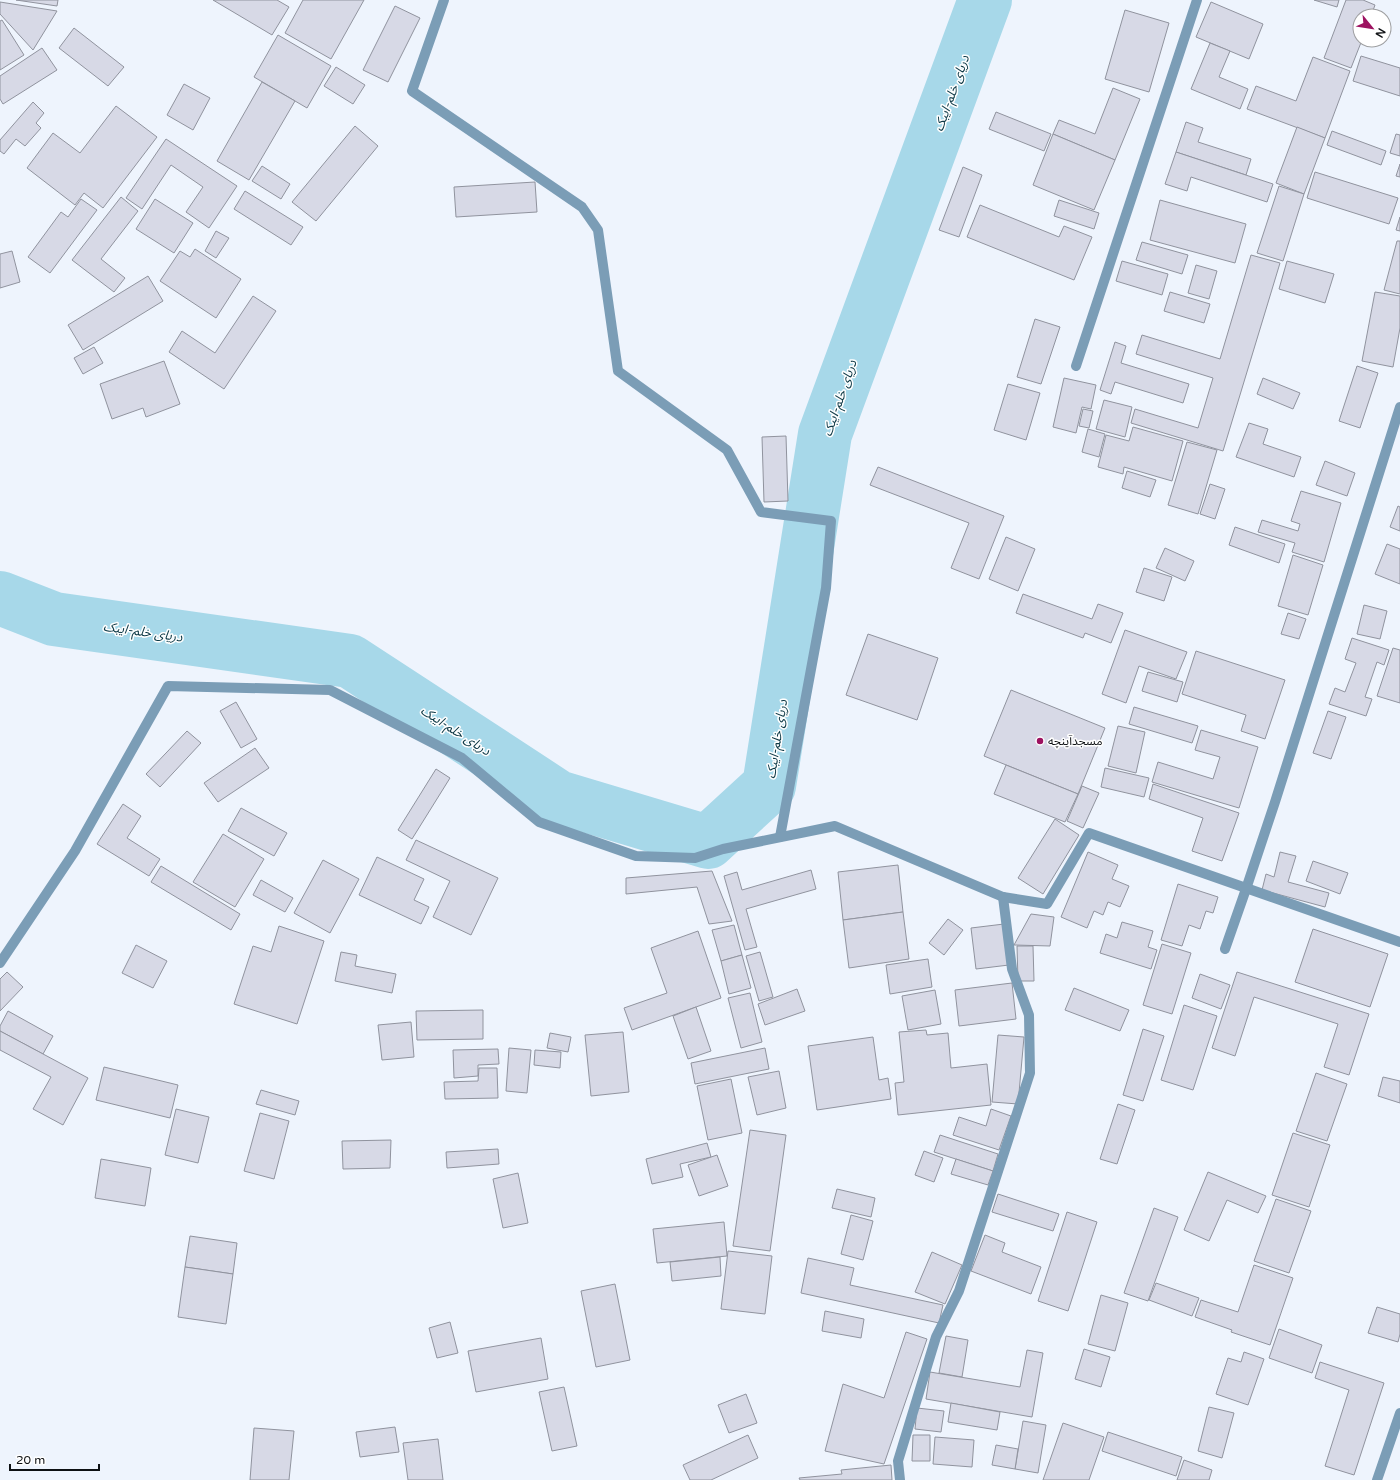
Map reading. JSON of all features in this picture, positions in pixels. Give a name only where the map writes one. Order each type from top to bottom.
[{"type":"street","points":[[444,0],[412,91],[582,207],[598,230],[618,371],[728,450],[761,512],[831,521],[826,588],[780,837]]},
{"type":"street","points":[[1076,366],[1197,0]]},
{"type":"street","points":[[1224,949],[1246,889],[1400,407]]},
{"type":"street","points":[[0,963],[75,850],[168,686],[330,690],[462,758],[539,822],[636,856],[695,858],[723,849],[835,826],[1004,897],[1047,904],[1089,834],[1400,942]]},
{"type":"street","points":[[900,1480],[898,1460],[936,1337],[958,1291],[1030,1073],[1029,1015],[1012,969],[1004,897]]},
{"type":"street","points":[[1377,1480],[1400,1413]]},
{"type":"building","points":[[16,0],[58,0],[57,6]]},
{"type":"building","points":[[213,0],[277,0],[289,7],[272,35]]},
{"type":"building","points":[[303,0],[364,0],[331,59],[285,33]]},
{"type":"building","points":[[1314,0],[1339,0],[1337,7]]},
{"type":"building","points":[[1346,0],[1363,0],[1375,5],[1374,8],[1352,8],[1352,48],[1359,48],[1351,68],[1324,58]]},
{"type":"building","points":[[0,2],[57,11],[33,50],[0,14]]},
{"type":"building","points":[[1211,2],[1263,24],[1249,59],[1196,37]]},
{"type":"building","points":[[395,6],[420,18],[388,82],[363,70]]},
{"type":"building","points":[[1125,10],[1169,23],[1149,92],[1105,79]]},
{"type":"building","points":[[2,20],[24,55],[0,70],[0,21]]},
{"type":"building","points":[[74,28],[124,67],[108,86],[59,48]]},
{"type":"building","points":[[278,35],[331,66],[307,108],[254,77]]},
{"type":"building","points":[[1210,43],[1230,51],[1219,77],[1248,89],[1240,109],[1191,89]]},
{"type":"building","points":[[42,48],[57,70],[3,104],[0,99],[0,76]]},
{"type":"building","points":[[1361,56],[1400,68],[1400,96],[1353,81]]},
{"type":"building","points":[[1313,57],[1350,71],[1325,138],[1247,109],[1256,86],[1296,101]]},
{"type":"building","points":[[336,67],[365,85],[353,104],[324,86]]},
{"type":"building","points":[[262,82],[295,101],[249,180],[217,161]]},
{"type":"building","points":[[184,84],[210,98],[193,130],[167,115]]},
{"type":"building","points":[[1113,88],[1140,99],[1115,160],[1053,134],[1059,120],[1095,134]]},
{"type":"building","points":[[33,102],[44,113],[36,123],[41,128],[25,146],[16,139],[4,154],[0,151],[0,140]]},
{"type":"building","points":[[116,106],[157,137],[103,208],[84,193],[75,205],[27,168],[53,133],[80,153]]},
{"type":"building","points":[[996,112],[1051,134],[1044,151],[989,129]]},
{"type":"building","points":[[1186,122],[1203,128],[1198,142],[1251,159],[1246,175],[1176,152]]},
{"type":"building","points":[[355,126],[378,146],[316,221],[292,202]]},
{"type":"building","points":[[1297,127],[1325,138],[1304,194],[1276,183]]},
{"type":"building","points":[[1332,131],[1386,151],[1381,165],[1327,145]]},
{"type":"building","points":[[1053,134],[1115,160],[1094,210],[1033,185]]},
{"type":"building","points":[[1396,134],[1400,135],[1400,156],[1390,153]]},
{"type":"building","points":[[166,139],[237,186],[209,228],[186,212],[203,187],[171,165],[142,209],[126,198]]},
{"type":"building","points":[[1176,152],[1273,184],[1267,202],[1191,177],[1187,191],[1165,184]]},
{"type":"building","points":[[1400,164],[1400,177],[1396,176]]},
{"type":"building","points":[[262,166],[290,184],[281,199],[252,181]]},
{"type":"building","points":[[963,167],[982,175],[959,237],[939,230]]},
{"type":"building","points":[[1315,172],[1398,198],[1389,224],[1307,198]]},
{"type":"building","points":[[535,182],[537,212],[456,217],[454,187]]},
{"type":"building","points":[[1279,186],[1304,194],[1283,261],[1257,253]]},
{"type":"building","points":[[245,191],[303,227],[291,245],[234,209]]},
{"type":"building","points":[[121,197],[138,211],[101,259],[125,278],[114,292],[72,260]]},
{"type":"building","points":[[81,199],[97,210],[50,273],[28,257],[61,212],[68,217]]},
{"type":"building","points":[[155,199],[193,223],[174,253],[136,229]]},
{"type":"building","points":[[1059,200],[1099,213],[1094,229],[1054,216]]},
{"type":"building","points":[[1160,200],[1246,224],[1235,263],[1150,240]]},
{"type":"building","points":[[980,205],[1059,237],[1064,226],[1092,237],[1074,280],[967,237]]},
{"type":"building","points":[[1400,217],[1400,231],[1396,230]]},
{"type":"building","points":[[216,231],[229,238],[216,258],[205,251]]},
{"type":"building","points":[[1397,241],[1400,241],[1400,294],[1384,290]]},
{"type":"building","points":[[1142,242],[1188,255],[1182,274],[1136,260]]},
{"type":"building","points":[[195,249],[241,279],[216,318],[160,281],[180,251],[190,257]]},
{"type":"building","points":[[12,251],[20,282],[0,288],[0,254]]},
{"type":"building","points":[[1251,255],[1280,263],[1223,451],[1131,423],[1135,409],[1198,428],[1213,378],[1136,354],[1142,335],[1220,359]]},
{"type":"building","points":[[1122,261],[1168,274],[1162,295],[1116,281]]},
{"type":"building","points":[[1287,261],[1334,274],[1325,303],[1279,289]]},
{"type":"building","points":[[1196,265],[1217,271],[1209,299],[1188,293]]},
{"type":"building","points":[[148,276],[163,301],[83,350],[68,325]]},
{"type":"building","points":[[1170,292],[1210,304],[1204,323],[1164,311]]},
{"type":"building","points":[[1375,292],[1400,296],[1400,328],[1393,367],[1362,361]]},
{"type":"building","points":[[253,296],[276,311],[224,389],[169,352],[182,331],[215,353]]},
{"type":"building","points":[[1035,319],[1060,327],[1041,384],[1017,377]]},
{"type":"building","points":[[1115,342],[1126,346],[1121,363],[1189,384],[1183,403],[1115,382],[1111,394],[1100,390]]},
{"type":"building","points":[[94,347],[103,363],[83,374],[74,358]]},
{"type":"building","points":[[164,361],[180,404],[146,417],[143,408],[112,419],[100,384]]},
{"type":"building","points":[[1357,366],[1378,373],[1360,428],[1339,421]]},
{"type":"building","points":[[1064,378],[1096,385],[1091,409],[1082,407],[1076,433],[1053,427]]},
{"type":"building","points":[[1263,378],[1300,393],[1293,409],[1257,394]]},
{"type":"building","points":[[1008,384],[1040,393],[1026,440],[994,430]]},
{"type":"building","points":[[1104,400],[1132,407],[1125,437],[1096,429]]},
{"type":"building","points":[[1083,409],[1093,411],[1089,428],[1079,426]]},
{"type":"building","points":[[1249,423],[1268,429],[1263,444],[1301,457],[1294,477],[1236,457]]},
{"type":"building","points":[[1133,427],[1183,441],[1172,481],[1124,467],[1123,474],[1098,467],[1106,435],[1129,441]]},
{"type":"building","points":[[1088,429],[1105,434],[1099,457],[1082,452]]},
{"type":"building","points":[[786,436],[788,501],[764,502],[762,437]]},
{"type":"building","points":[[1187,442],[1217,450],[1198,514],[1168,505]]},
{"type":"building","points":[[1325,461],[1355,473],[1347,496],[1316,485]]},
{"type":"building","points":[[878,467],[1004,516],[979,579],[951,568],[969,523],[870,485]]},
{"type":"building","points":[[1127,471],[1156,480],[1150,497],[1122,488]]},
{"type":"building","points":[[1210,484],[1225,489],[1215,519],[1200,514]]},
{"type":"building","points":[[1301,491],[1341,503],[1324,562],[1292,552],[1295,543],[1258,532],[1262,520],[1298,531],[1300,524],[1291,521]]},
{"type":"building","points":[[1398,506],[1400,507],[1400,531],[1390,527]]},
{"type":"building","points":[[1235,527],[1285,544],[1279,563],[1229,545]]},
{"type":"building","points":[[1006,537],[1035,549],[1018,591],[989,579]]},
{"type":"building","points":[[1387,544],[1400,549],[1400,584],[1375,574]]},
{"type":"building","points":[[1165,548],[1194,561],[1185,581],[1156,568]]},
{"type":"building","points":[[1293,555],[1323,565],[1308,615],[1278,606]]},
{"type":"building","points":[[1144,568],[1172,577],[1164,601],[1136,592]]},
{"type":"building","points":[[1023,594],[1092,619],[1098,604],[1123,613],[1111,643],[1085,633],[1083,638],[1016,613]]},
{"type":"building","points":[[1364,605],[1387,611],[1380,639],[1357,634]]},
{"type":"building","points":[[1288,613],[1306,619],[1299,639],[1281,634]]},
{"type":"building","points":[[1125,630],[1187,652],[1176,679],[1139,666],[1126,703],[1102,694]]},
{"type":"building","points":[[868,634],[938,658],[917,720],[846,695]]},
{"type":"building","points":[[1352,638],[1389,650],[1384,665],[1377,662],[1365,697],[1372,699],[1366,716],[1329,704],[1335,688],[1345,692],[1356,663],[1345,659]]},
{"type":"building","points":[[1393,648],[1400,650],[1400,703],[1377,696]]},
{"type":"building","points":[[1196,651],[1285,680],[1265,739],[1241,731],[1246,715],[1182,694]]},
{"type":"building","points":[[1148,672],[1183,682],[1177,702],[1142,691]]},
{"type":"building","points":[[1011,690],[1105,728],[1078,794],[984,756]]},
{"type":"building","points":[[236,702],[257,739],[241,748],[220,711]]},
{"type":"building","points":[[1134,707],[1198,726],[1192,743],[1129,724]]},
{"type":"building","points":[[1328,711],[1346,717],[1331,759],[1313,753]]},
{"type":"building","points":[[1118,726],[1145,732],[1136,773],[1108,766]]},
{"type":"building","points":[[1201,730],[1258,747],[1239,808],[1152,782],[1158,762],[1213,779],[1220,757],[1195,750]]},
{"type":"building","points":[[187,731],[201,743],[160,787],[146,774]]},
{"type":"building","points":[[255,748],[269,768],[218,802],[204,783]]},
{"type":"building","points":[[1006,765],[1078,794],[1065,822],[994,794]]},
{"type":"building","points":[[1105,768],[1149,778],[1144,797],[1101,787]]},
{"type":"building","points":[[436,769],[450,778],[412,839],[398,830]]},
{"type":"building","points":[[1153,784],[1239,813],[1222,861],[1192,851],[1203,818],[1149,799]]},
{"type":"building","points":[[1082,786],[1099,793],[1083,828],[1067,821]]},
{"type":"building","points":[[123,804],[141,816],[127,838],[160,859],[149,876],[97,844]]},
{"type":"building","points":[[241,808],[287,833],[274,856],[228,831]]},
{"type":"building","points":[[1055,819],[1079,835],[1043,894],[1018,878]]},
{"type":"building","points":[[223,834],[264,859],[235,907],[193,882]]},
{"type":"building","points":[[416,840],[498,878],[471,935],[433,917],[450,881],[406,860]]},
{"type":"building","points":[[1088,852],[1118,865],[1112,879],[1129,886],[1120,907],[1108,902],[1103,915],[1094,911],[1087,928],[1061,917]]},
{"type":"building","points":[[1280,852],[1296,856],[1288,882],[1329,893],[1325,907],[1262,890],[1266,874],[1274,877]]},
{"type":"building","points":[[377,857],[424,879],[414,900],[429,907],[421,924],[359,895]]},
{"type":"building","points":[[323,860],[359,879],[330,933],[294,913]]},
{"type":"building","points":[[1313,861],[1348,873],[1340,894],[1306,881]]},
{"type":"building","points":[[898,865],[903,912],[843,920],[838,872]]},
{"type":"building","points":[[161,866],[240,914],[231,930],[151,882]]},
{"type":"building","points":[[811,870],[816,889],[746,909],[757,947],[745,950],[724,876],[737,872],[742,890]]},
{"type":"building","points":[[712,871],[732,921],[709,924],[697,887],[626,894],[626,878]]},
{"type":"building","points":[[261,880],[293,898],[285,912],[253,895]]},
{"type":"building","points":[[1178,884],[1218,897],[1213,913],[1206,911],[1200,929],[1189,925],[1182,946],[1161,940]]},
{"type":"building","points":[[903,912],[909,959],[849,968],[843,920]]},
{"type":"building","points":[[1031,914],[1054,917],[1050,946],[1014,945]]},
{"type":"building","points":[[948,919],[963,930],[944,955],[929,943]]},
{"type":"building","points":[[1122,922],[1153,931],[1148,947],[1157,950],[1151,969],[1100,953],[1106,934],[1117,938]]},
{"type":"building","points":[[1004,924],[1009,965],[976,969],[971,928]]},
{"type":"building","points":[[734,925],[742,955],[721,961],[712,930]]},
{"type":"building","points":[[279,926],[324,941],[297,1024],[234,1004],[253,946],[271,952]]},
{"type":"building","points":[[1313,929],[1388,954],[1370,1007],[1295,982]]},
{"type":"building","points":[[698,931],[721,998],[632,1030],[624,1008],[667,993],[651,948]]},
{"type":"building","points":[[1162,944],[1191,953],[1172,1014],[1143,1005]]},
{"type":"building","points":[[136,945],[167,961],[153,988],[122,973]]},
{"type":"building","points":[[1017,946],[1033,946],[1034,981],[1018,981]]},
{"type":"building","points":[[341,952],[357,955],[355,966],[396,974],[392,993],[335,981]]},
{"type":"building","points":[[760,952],[773,997],[759,1001],[746,956]]},
{"type":"building","points":[[742,955],[751,988],[729,994],[721,961]]},
{"type":"building","points":[[928,959],[932,987],[890,994],[886,965]]},
{"type":"building","points":[[7,972],[23,987],[0,1011],[0,979]]},
{"type":"building","points":[[1237,972],[1369,1014],[1349,1075],[1324,1067],[1338,1024],[1254,997],[1235,1056],[1212,1048]]},
{"type":"building","points":[[1200,974],[1230,985],[1221,1009],[1192,998]]},
{"type":"building","points":[[1012,983],[1016,1019],[959,1026],[955,990]]},
{"type":"building","points":[[1074,988],[1129,1010],[1120,1031],[1065,1010]]},
{"type":"building","points":[[797,989],[805,1011],[765,1025],[758,1004]]},
{"type":"building","points":[[935,990],[941,1024],[908,1030],[902,996]]},
{"type":"building","points":[[750,993],[762,1042],[741,1048],[728,998]]},
{"type":"building","points":[[1184,1005],[1217,1016],[1193,1090],[1161,1080]]},
{"type":"building","points":[[696,1007],[711,1051],[688,1059],[673,1016]]},
{"type":"building","points":[[483,1010],[483,1039],[417,1040],[416,1011]]},
{"type":"building","points":[[8,1011],[53,1036],[43,1054],[0,1031],[0,1026]]},
{"type":"building","points":[[411,1022],[414,1057],[382,1060],[378,1025]]},
{"type":"building","points":[[1143,1029],[1164,1036],[1143,1101],[1123,1095]]},
{"type":"building","points":[[926,1030],[927,1035],[948,1033],[951,1068],[987,1064],[991,1105],[898,1115],[895,1083],[904,1082],[899,1032]]},
{"type":"building","points":[[0,1031],[88,1078],[63,1125],[33,1109],[51,1077],[0,1050]]},
{"type":"building","points":[[623,1032],[629,1092],[591,1096],[585,1035]]},
{"type":"building","points":[[550,1033],[571,1037],[568,1052],[547,1048]]},
{"type":"building","points":[[998,1035],[1024,1037],[1018,1104],[992,1102]]},
{"type":"building","points":[[873,1037],[879,1080],[888,1078],[891,1099],[817,1110],[808,1046]]},
{"type":"building","points":[[509,1048],[531,1050],[527,1093],[506,1091]]},
{"type":"building","points":[[765,1048],[769,1069],[695,1084],[691,1063]]},
{"type":"building","points":[[498,1049],[499,1064],[478,1065],[478,1076],[454,1078],[453,1050]]},
{"type":"building","points":[[535,1050],[561,1052],[560,1068],[534,1065]]},
{"type":"building","points":[[104,1067],[178,1085],[170,1118],[96,1100]]},
{"type":"building","points":[[479,1068],[497,1068],[498,1098],[445,1099],[444,1082],[478,1081]]},
{"type":"building","points":[[779,1071],[786,1108],[757,1115],[748,1077]]},
{"type":"building","points":[[1316,1073],[1347,1084],[1327,1141],[1296,1131]]},
{"type":"building","points":[[1383,1077],[1400,1081],[1400,1103],[1378,1096]]},
{"type":"building","points":[[731,1079],[742,1133],[708,1140],[697,1086]]},
{"type":"building","points":[[261,1090],[299,1101],[295,1115],[256,1104]]},
{"type":"building","points":[[1118,1104],[1135,1110],[1117,1164],[1100,1159]]},
{"type":"building","points":[[176,1109],[209,1117],[198,1163],[165,1155]]},
{"type":"building","points":[[991,1109],[1011,1116],[999,1150],[953,1135],[959,1117],[986,1126]]},
{"type":"building","points":[[260,1113],[289,1121],[274,1179],[244,1171]]},
{"type":"building","points":[[750,1130],[786,1135],[770,1251],[733,1246]]},
{"type":"building","points":[[1293,1133],[1330,1145],[1309,1207],[1272,1195]]},
{"type":"building","points":[[940,1135],[998,1154],[993,1171],[934,1152]]},
{"type":"building","points":[[391,1140],[390,1168],[343,1169],[342,1141]]},
{"type":"building","points":[[707,1143],[711,1157],[680,1164],[683,1177],[652,1184],[646,1159]]},
{"type":"building","points":[[498,1149],[499,1164],[447,1168],[446,1152]]},
{"type":"building","points":[[924,1151],[943,1158],[934,1182],[915,1175]]},
{"type":"building","points":[[717,1155],[728,1186],[699,1196],[688,1165]]},
{"type":"building","points":[[101,1159],[151,1168],[145,1206],[95,1198]]},
{"type":"building","points":[[956,1159],[993,1171],[988,1185],[951,1174]]},
{"type":"building","points":[[1208,1172],[1266,1196],[1258,1213],[1227,1200],[1209,1241],[1184,1230]]},
{"type":"building","points":[[518,1173],[528,1223],[503,1228],[493,1179]]},
{"type":"building","points":[[837,1189],[875,1198],[871,1217],[832,1208]]},
{"type":"building","points":[[998,1194],[1059,1214],[1053,1231],[992,1212]]},
{"type":"building","points":[[1276,1199],[1311,1211],[1289,1273],[1254,1261]]},
{"type":"building","points":[[1154,1208],[1178,1217],[1148,1301],[1124,1293]]},
{"type":"building","points":[[1067,1212],[1097,1222],[1068,1311],[1038,1301]]},
{"type":"building","points":[[851,1215],[873,1221],[863,1260],[841,1254]]},
{"type":"building","points":[[724,1222],[727,1256],[657,1263],[653,1229]]},
{"type":"building","points":[[985,1235],[1005,1243],[1002,1252],[1041,1267],[1031,1294],[971,1271]]},
{"type":"building","points":[[190,1236],[237,1243],[233,1274],[185,1267]]},
{"type":"building","points":[[728,1251],[772,1256],[765,1314],[721,1309]]},
{"type":"building","points":[[932,1252],[962,1265],[945,1304],[915,1292]]},
{"type":"building","points":[[720,1257],[721,1276],[672,1281],[670,1262]]},
{"type":"building","points":[[808,1258],[854,1268],[850,1285],[943,1305],[939,1323],[801,1293]]},
{"type":"building","points":[[1254,1265],[1293,1278],[1270,1345],[1231,1332],[1232,1330],[1195,1317],[1201,1300],[1238,1312]]},
{"type":"building","points":[[185,1267],[233,1274],[226,1324],[178,1317]]},
{"type":"building","points":[[1156,1283],[1199,1298],[1192,1316],[1149,1300]]},
{"type":"building","points":[[615,1284],[630,1360],[596,1367],[581,1291]]},
{"type":"building","points":[[1101,1295],[1128,1303],[1115,1351],[1088,1344]]},
{"type":"building","points":[[1377,1307],[1400,1314],[1400,1334],[1398,1342],[1368,1333]]},
{"type":"building","points":[[825,1311],[864,1319],[861,1338],[822,1331]]},
{"type":"building","points":[[450,1322],[458,1353],[437,1358],[429,1328]]},
{"type":"building","points":[[1279,1329],[1322,1345],[1312,1373],[1269,1358]]},
{"type":"building","points":[[906,1332],[927,1339],[884,1464],[825,1451],[843,1384],[884,1398]]},
{"type":"building","points":[[946,1336],[968,1340],[962,1377],[939,1373]]},
{"type":"building","points":[[541,1338],[548,1379],[476,1392],[468,1351]]},
{"type":"building","points":[[1084,1349],[1110,1357],[1101,1387],[1075,1379]]},
{"type":"building","points":[[1027,1350],[1043,1353],[1032,1417],[926,1399],[930,1372],[1020,1387]]},
{"type":"building","points":[[1244,1352],[1264,1359],[1248,1405],[1216,1394],[1228,1358],[1241,1362]]},
{"type":"building","points":[[1320,1362],[1384,1383],[1354,1475],[1325,1466],[1349,1390],[1315,1378]]},
{"type":"building","points":[[564,1387],[577,1446],[552,1451],[539,1392]]},
{"type":"building","points":[[746,1394],[757,1423],[729,1433],[718,1405]]},
{"type":"building","points":[[951,1403],[1000,1412],[997,1430],[948,1422]]},
{"type":"building","points":[[1209,1407],[1234,1413],[1222,1458],[1198,1451]]},
{"type":"building","points":[[917,1408],[944,1411],[941,1432],[915,1429]]},
{"type":"building","points":[[1023,1421],[1046,1425],[1038,1473],[1015,1469]]},
{"type":"building","points":[[1063,1423],[1104,1437],[1089,1480],[1043,1480]]},
{"type":"building","points":[[395,1427],[399,1452],[360,1457],[356,1432]]},
{"type":"building","points":[[254,1428],[294,1431],[289,1480],[250,1480]]},
{"type":"building","points":[[1108,1432],[1182,1457],[1176,1476],[1102,1451]]},
{"type":"building","points":[[748,1435],[758,1458],[711,1480],[690,1480],[683,1465]]},
{"type":"building","points":[[913,1435],[930,1435],[930,1461],[912,1461]]},
{"type":"building","points":[[935,1437],[974,1440],[972,1467],[933,1464]]},
{"type":"building","points":[[438,1439],[443,1480],[408,1480],[403,1443]]},
{"type":"building","points":[[996,1445],[1018,1449],[1015,1469],[992,1465]]},
{"type":"building","points":[[1184,1460],[1212,1470],[1209,1480],[1177,1480]]},
{"type":"building","points":[[891,1465],[892,1480],[800,1480],[799,1478],[842,1474],[841,1470]]},
{"type":"waterway","name":"دریای خلم-ایبک","points":[[0,598],[54,619],[350,661],[558,797],[708,842],[769,786],[825,434],[985,0]]},
{"type":"place","name":"مسجدآینچه","points":[[1040,741]]}]
